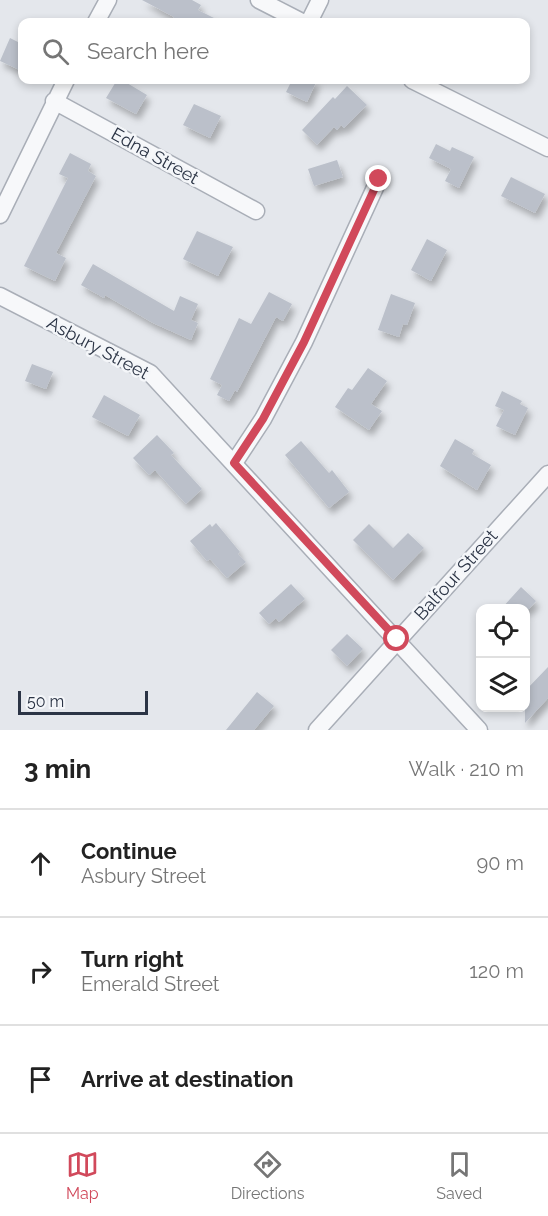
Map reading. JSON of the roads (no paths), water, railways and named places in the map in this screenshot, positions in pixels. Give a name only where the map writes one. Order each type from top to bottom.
[{"type":"street","points":[[98,18],[108,0]]},
{"type":"street","points":[[259,0],[295,18]]},
{"type":"street","points":[[311,18],[320,0]]},
{"type":"street","points":[[0,215],[64,84]]},
{"type":"street","points":[[420,84],[548,148]]},
{"type":"street","name":"Edna Street","points":[[54,102],[256,211]]},
{"type":"street","points":[[234,463],[263,419],[304,342],[379,179]]},
{"type":"street","name":"Asbury Street","points":[[0,296],[150,373],[479,730]]},
{"type":"street","name":"Balfour Street","points":[[317,730],[548,474]]}]
